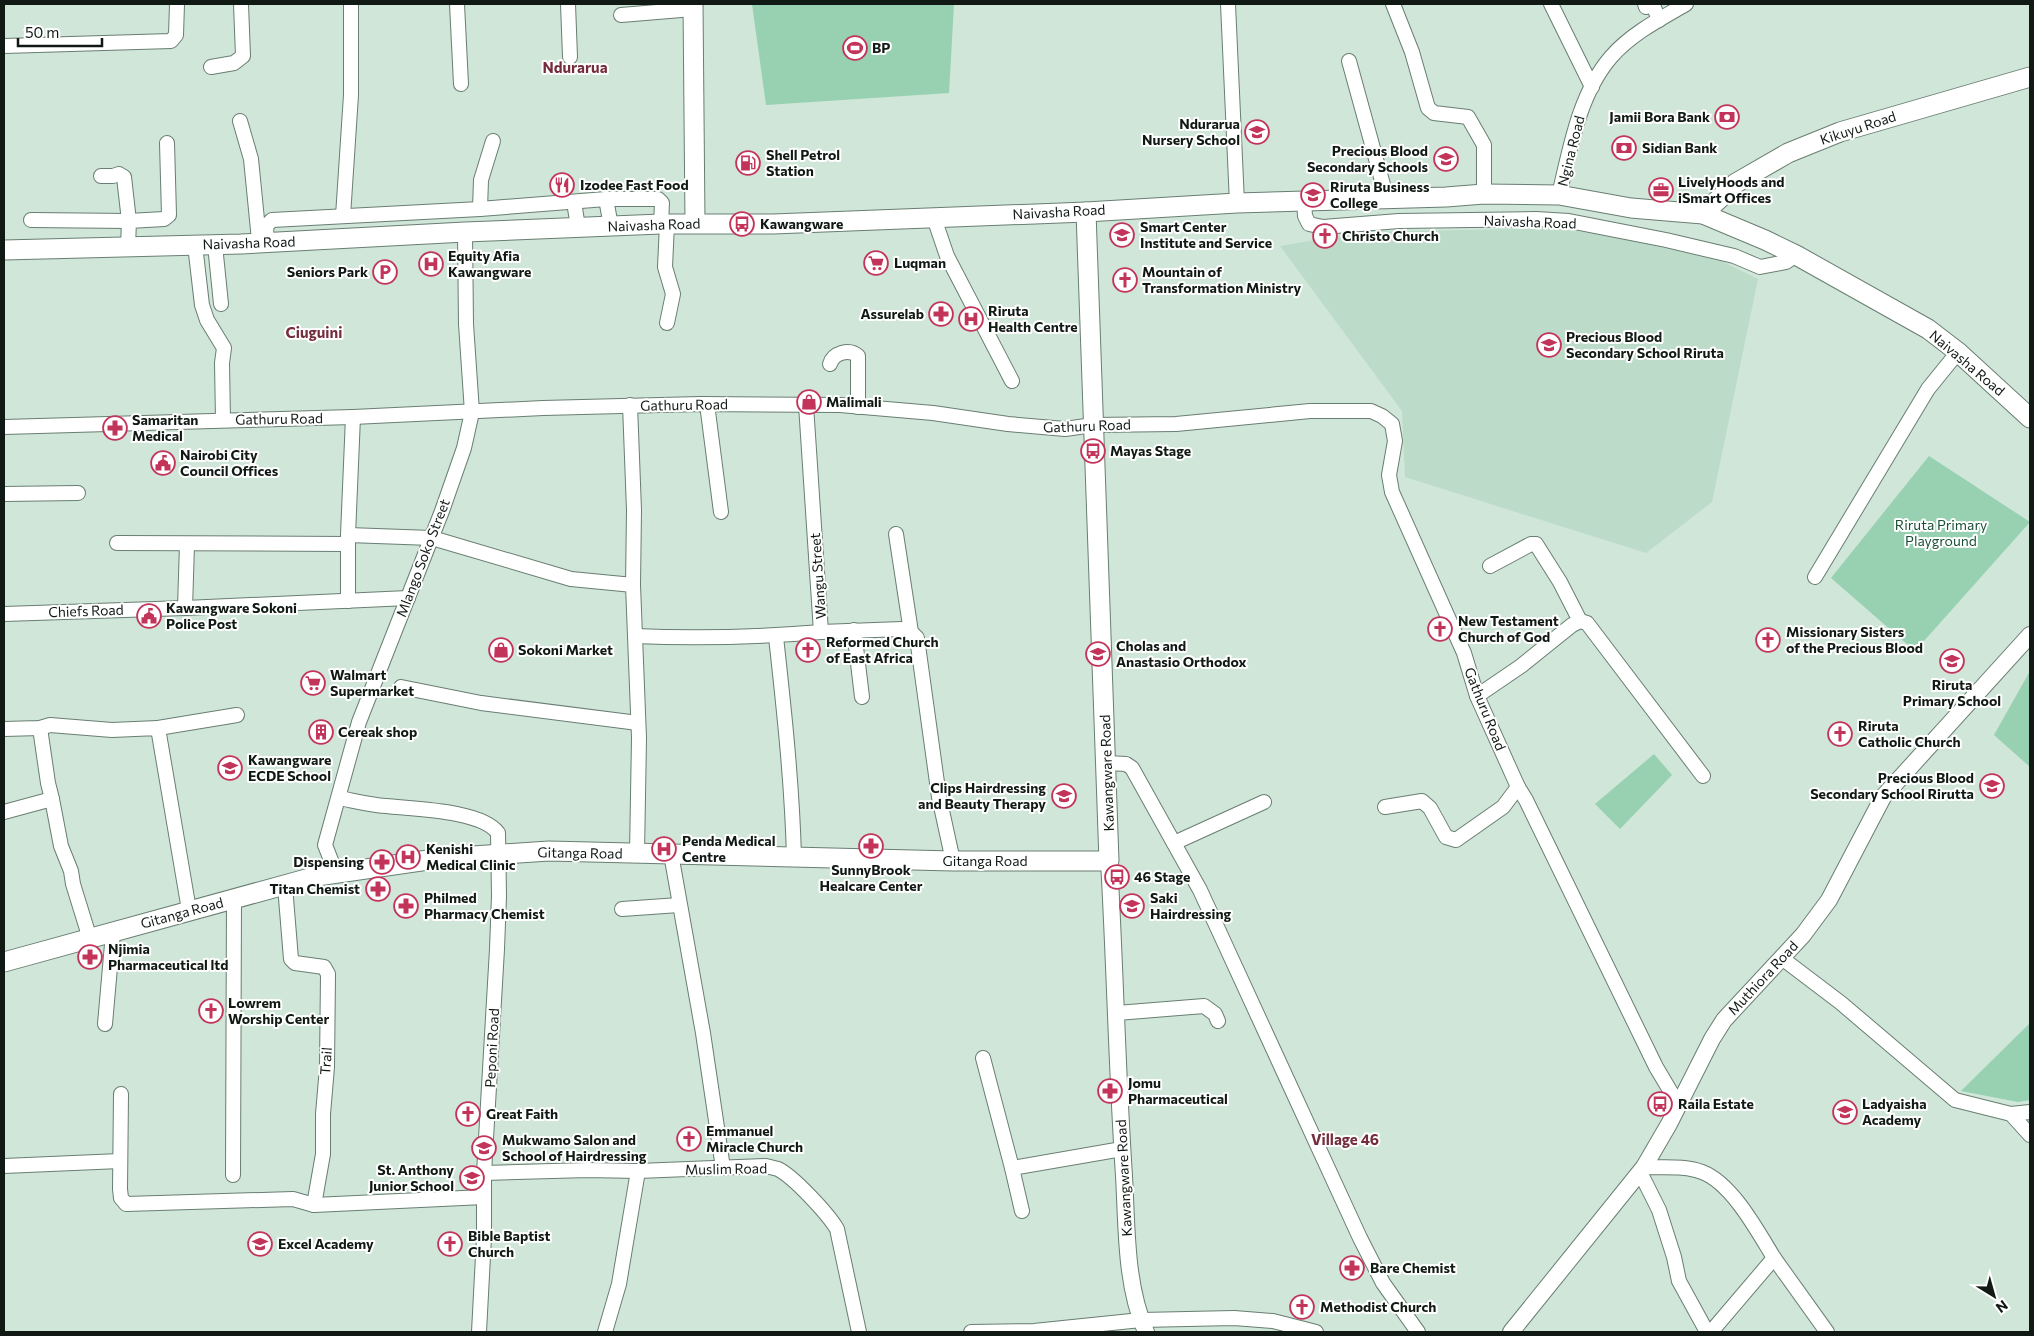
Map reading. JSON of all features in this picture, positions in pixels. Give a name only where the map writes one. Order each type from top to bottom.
[{"type":"main road","points":[[693,6],[695,223]]},
{"type":"main road","name":"Kikuyu Road","points":[[1703,214],[1736,183],[1788,153],[1840,132],[2030,77]]},
{"type":"main road","name":"Naivasha Road","points":[[4,250],[216,245],[500,230],[664,224],[773,224],[934,218],[1086,212],[1237,203],[1484,194],[1559,195],[1631,208],[1703,214],[1796,255],[1928,329],[1958,352],[2030,418]]},
{"type":"main road","name":"Kawangware Road","points":[[1086,212],[1109,861]]},
{"type":"main road","name":"Gitanga Road","points":[[4,962],[317,876],[442,858],[549,851],[953,862],[1109,861]]},
{"type":"street","points":[[4,46],[171,41],[176,35],[177,4]]},
{"type":"street","points":[[211,67],[234,63],[243,56],[241,4]]},
{"type":"street","points":[[343,216],[352,95],[351,4]]},
{"type":"street","points":[[457,4],[461,84]]},
{"type":"street","points":[[568,4],[570,57]]},
{"type":"street","points":[[1228,4],[1237,203]]},
{"type":"street","points":[[1393,4],[1412,52],[1428,108],[1434,113],[1468,117],[1482,139],[1486,158],[1484,194]]},
{"type":"street","points":[[1551,4],[1592,87]]},
{"type":"street","points":[[1645,4],[1646,7],[1653,5],[1659,20]]},
{"type":"street","name":"Ngina Road","points":[[1559,195],[1579,116],[1592,87],[1610,57],[1631,38],[1686,4]]},
{"type":"street","points":[[621,15],[693,6]]},
{"type":"street","points":[[1348,61],[1399,221]]},
{"type":"street","points":[[240,121],[251,159],[263,243]]},
{"type":"street","points":[[480,209],[481,180],[493,141]]},
{"type":"street","points":[[31,220],[129,221],[164,219],[169,215],[167,144]]},
{"type":"street","points":[[101,176],[119,174],[124,177],[129,221],[128,246]]},
{"type":"street","points":[[263,243],[266,226],[272,220],[480,209],[606,199],[658,199],[662,203],[667,243],[664,262],[673,294],[667,323]]},
{"type":"street","points":[[606,199],[611,226]]},
{"type":"street","name":"Naivasha Road","points":[[1304,201],[1305,216],[1309,224],[1323,227],[1399,221],[1536,219],[1568,221],[1734,256],[1760,267],[1786,262],[1796,255]]},
{"type":"street","points":[[574,202],[578,227]]},
{"type":"street","points":[[496,207],[500,230]]},
{"type":"street","name":"Mlango Soko Street","points":[[336,873],[325,845],[359,722],[432,538],[464,448],[472,412],[457,233],[449,210]]},
{"type":"street","points":[[377,215],[380,237]]},
{"type":"street","points":[[325,217],[326,240]]},
{"type":"street","points":[[934,218],[947,256],[1012,381]]},
{"type":"street","points":[[194,245],[202,305],[207,320],[224,348],[222,363],[223,420]]},
{"type":"street","points":[[216,245],[221,304]]},
{"type":"street","points":[[830,364],[832,358],[839,353],[853,352],[858,356],[858,407]]},
{"type":"street","points":[[1815,577],[1928,389],[1958,352]]},
{"type":"street","points":[[706,404],[721,512]]},
{"type":"street","name":"Gathuru Road","points":[[4,427],[706,404],[858,407],[933,413],[1036,428],[1065,429],[1093,425],[1176,424],[1310,411],[1371,411],[1382,416],[1392,424],[1395,441],[1389,475],[1392,492],[1464,653],[1477,696],[1518,787],[1539,826],[1656,1068],[1678,1104]]},
{"type":"street","points":[[630,405],[634,510],[633,585],[638,724],[637,854]]},
{"type":"street","name":"Wangu Street","points":[[806,405],[821,632],[902,629],[911,632]]},
{"type":"street","points":[[348,601],[348,539],[353,417]]},
{"type":"street","points":[[4,494],[78,493]]},
{"type":"street","points":[[896,534],[911,632],[917,638],[920,650],[924,700],[931,734],[939,797],[953,862]]},
{"type":"street","points":[[117,543],[187,544],[432,538],[571,579],[633,585]]},
{"type":"street","points":[[185,608],[187,544]]},
{"type":"street","points":[[1490,566],[1531,544],[1536,544],[1560,582],[1580,621]]},
{"type":"street","name":"Chiefs Road","points":[[4,614],[408,598]]},
{"type":"street","points":[[1477,696],[1521,666],[1572,624],[1580,621],[1587,623],[1703,776]]},
{"type":"street","points":[[854,630],[862,697]]},
{"type":"street","points":[[635,636],[716,639],[821,632]]},
{"type":"street","name":"Muthiora Road","points":[[1511,1332],[1642,1169],[1669,1124],[1712,1039],[1724,1020],[1783,959],[1829,900],[1883,796],[2030,635]]},
{"type":"street","points":[[776,636],[793,814],[794,857]]},
{"type":"street","points":[[401,687],[481,703],[638,724]]},
{"type":"street","points":[[4,729],[40,728],[50,725],[112,730],[158,728],[238,715]]},
{"type":"street","points":[[40,728],[48,783],[61,846],[71,871],[73,884],[90,939]]},
{"type":"street","points":[[158,728],[189,910]]},
{"type":"street","points":[[1107,763],[1126,764],[1132,768],[1200,890],[1360,1238],[1384,1283],[1418,1332]]},
{"type":"street","points":[[1385,807],[1422,802],[1430,808],[1446,837],[1456,840],[1503,807],[1518,787]]},
{"type":"street","name":"Peponi Road","points":[[339,798],[384,806],[455,813],[492,827],[498,833],[499,896],[497,949],[484,1173],[484,1238],[479,1332]]},
{"type":"street","points":[[4,812],[52,799]]},
{"type":"street","points":[[1174,844],[1264,802]]},
{"type":"street","points":[[671,854],[704,1042],[723,1168]]},
{"type":"street","name":"Kawangware Road","points":[[1109,861],[1128,1250],[1133,1290],[1144,1326]]},
{"type":"street","name":"Trail","points":[[285,886],[291,959],[296,963],[324,967],[328,974],[327,1067],[323,1114],[323,1154],[314,1205]]},
{"type":"street","points":[[233,1175],[234,899]]},
{"type":"street","points":[[622,910],[679,905]]},
{"type":"street","points":[[104,1024],[113,933]]},
{"type":"street","points":[[1783,959],[1841,1003],[1955,1100],[2011,1114],[2030,1112]]},
{"type":"street","points":[[1117,1013],[1204,1006],[1215,1014],[1218,1021]]},
{"type":"street","points":[[983,1058],[1022,1212]]},
{"type":"street","points":[[121,1094],[120,1194],[126,1204],[293,1199],[314,1205],[484,1198]]},
{"type":"street","points":[[2011,1114],[2030,1135]]},
{"type":"street","points":[[1012,1168],[1122,1148]]},
{"type":"street","points":[[4,1166],[120,1161]]},
{"type":"street","name":"Muslim Road","points":[[484,1173],[588,1170],[638,1171],[766,1166],[778,1169],[789,1177],[831,1219],[838,1229],[859,1332]]},
{"type":"street","points":[[1774,1258],[1709,1332],[1679,1281],[1674,1257],[1659,1210],[1642,1169],[1688,1169],[1702,1172],[1716,1179],[1728,1191],[1748,1218],[1827,1332]]},
{"type":"street","points":[[605,1332],[619,1284],[638,1171]]},
{"type":"street","points":[[971,1332],[1144,1326],[1254,1318],[1316,1332]]},
{"type":"shaded area","name":"Precious Blood Secondary School Riruta","points":[[1561,228],[1643,243],[1721,261],[1758,279],[1712,502],[1646,553],[1405,477],[1402,411],[1280,246],[1361,232]]},
{"type":"green space","name":"BP","points":[[752,4],[954,4],[949,93],[766,105]]},
{"type":"green space","name":"Riruta Primary Playground","points":[[1929,456],[2030,522],[1915,651],[1831,578]]},
{"type":"green space","points":[[2030,671],[2030,767],[1994,735]]},
{"type":"green space","points":[[1654,754],[1672,775],[1620,829],[1595,804]]},
{"type":"green space","points":[[2030,1023],[2030,1100],[2018,1102],[1961,1091]]},
{"type":"place","name":"BP","points":[[855,48]]},
{"type":"place","name":"Jamii Bora Bank","points":[[1727,117]]},
{"type":"place","name":"Ndurarua Nursery School","points":[[1257,132]]},
{"type":"place","name":"Sidian Bank","points":[[1624,148]]},
{"type":"place","name":"Precious Blood Secondary Schools","points":[[1446,159]]},
{"type":"place","name":"Shell Petrol Station","points":[[748,163]]},
{"type":"place","name":"Izodee Fast Food","points":[[562,185]]},
{"type":"place","name":"LivelyHoods and iSmart Offices","points":[[1661,190]]},
{"type":"place","name":"Riruta Business College","points":[[1313,195]]},
{"type":"place","name":"Kawangware","points":[[742,224]]},
{"type":"place","name":"Smart Center Institute and Service","points":[[1122,235]]},
{"type":"place","name":"Christo Church","points":[[1325,236]]},
{"type":"place","name":"Luqman","points":[[876,263]]},
{"type":"place","name":"Equity Afia Kawangware","points":[[431,264]]},
{"type":"place","name":"Seniors Park","points":[[385,272]]},
{"type":"place","name":"Mountain of Transformation Ministry","points":[[1125,280]]},
{"type":"place","name":"Assurelab","points":[[941,314]]},
{"type":"place","name":"Riruta Health Centre","points":[[971,319]]},
{"type":"place","name":"Precious Blood Secondary School Riruta","points":[[1549,345]]},
{"type":"place","name":"Malimali","points":[[809,402]]},
{"type":"place","name":"Samaritan Medical","points":[[115,428]]},
{"type":"place","name":"Mayas Stage","points":[[1093,451]]},
{"type":"place","name":"Nairobi City Council Offices","points":[[163,463]]},
{"type":"place","name":"Kawangware Sokoni Police Post","points":[[149,616]]},
{"type":"place","name":"New Testament Church of God","points":[[1440,629]]},
{"type":"place","name":"Missionary Sisters of the Precious Blood","points":[[1768,640]]},
{"type":"place","name":"Sokoni Market","points":[[501,650]]},
{"type":"place","name":"Reformed Church of East Africa","points":[[808,650]]},
{"type":"place","name":"Cholas and Anastasio Orthodox","points":[[1098,654]]},
{"type":"place","name":"Riruta Primary School","points":[[1952,661]]},
{"type":"place","name":"Walmart Supermarket","points":[[313,683]]},
{"type":"place","name":"Cereak shop","points":[[321,732]]},
{"type":"place","name":"Riruta Catholic Church","points":[[1840,734]]},
{"type":"place","name":"Kawangware ECDE School","points":[[230,768]]},
{"type":"place","name":"Precious Blood Secondary School Rirutta","points":[[1992,786]]},
{"type":"place","name":"Clips Hairdressing and Beauty Therapy","points":[[1064,796]]},
{"type":"place","name":"SunnyBrook Healcare Center","points":[[871,846]]},
{"type":"place","name":"Penda Medical Centre","points":[[664,849]]},
{"type":"place","name":"Kenishi Medical Clinic","points":[[408,857]]},
{"type":"place","name":"Dispensing","points":[[382,862]]},
{"type":"place","name":"46 Stage","points":[[1117,877]]},
{"type":"place","name":"Titan Chemist","points":[[378,889]]},
{"type":"place","name":"Philmed Pharmacy Chemist","points":[[406,906]]},
{"type":"place","name":"Saki Hairdressing","points":[[1132,906]]},
{"type":"place","name":"Njimia Pharmaceutical ltd","points":[[90,957]]},
{"type":"place","name":"Lowrem Worship Center","points":[[211,1011]]},
{"type":"place","name":"Jomu Pharmaceutical","points":[[1110,1091]]},
{"type":"place","name":"Raila Estate","points":[[1660,1104]]},
{"type":"place","name":"Ladyaisha Academy","points":[[1845,1112]]},
{"type":"place","name":"Great Faith","points":[[468,1114]]},
{"type":"place","name":"Emmanuel Miracle Church","points":[[689,1139]]},
{"type":"place","name":"Mukwamo Salon and School of Hairdressing","points":[[484,1148]]},
{"type":"place","name":"St. Anthony Junior School","points":[[472,1178]]},
{"type":"place","name":"Excel Academy","points":[[260,1244]]},
{"type":"place","name":"Bible Baptist Church","points":[[450,1244]]},
{"type":"place","name":"Bare Chemist","points":[[1352,1268]]},
{"type":"place","name":"Methodist Church","points":[[1302,1307]]},
{"type":"district","name":"Ndurarua","points":[[575,68]]},
{"type":"district","name":"Ciuguini","points":[[314,333]]},
{"type":"district","name":"Village 46","points":[[1345,1140]]}]
